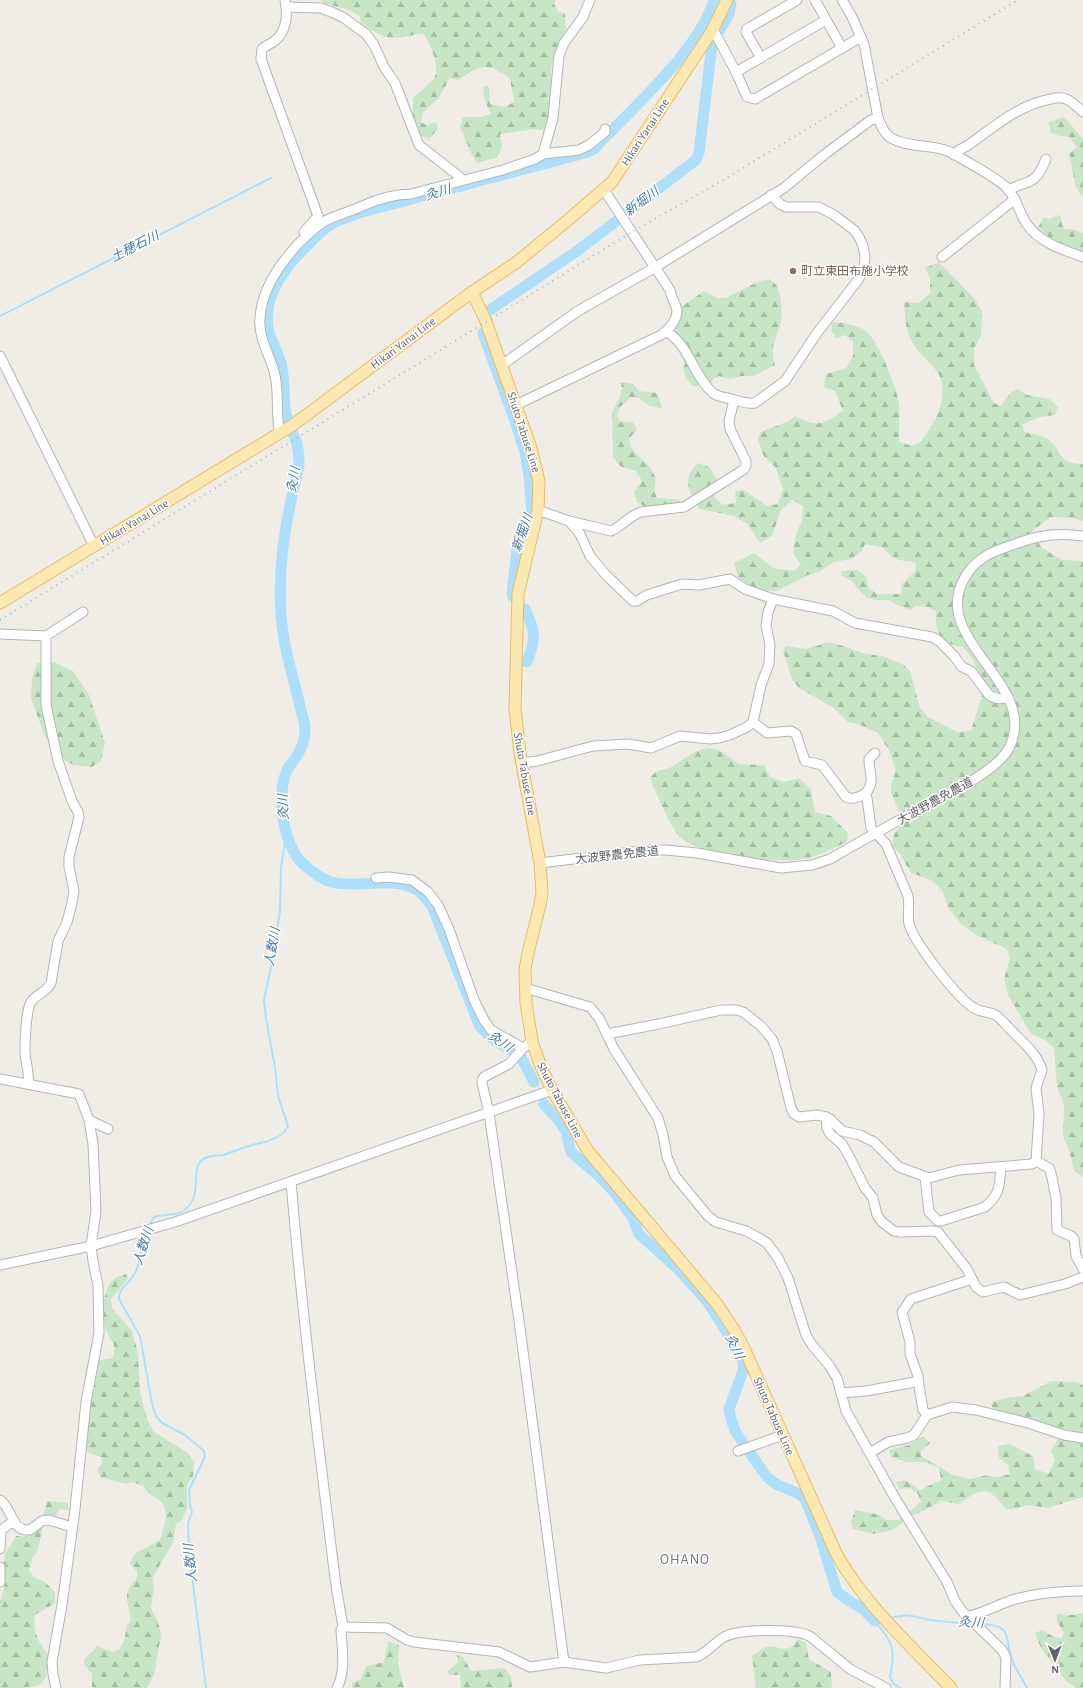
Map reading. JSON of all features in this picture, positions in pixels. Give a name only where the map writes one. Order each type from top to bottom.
[{"type":"main road","name":"Hikari Yanai Line","points":[[0,602],[287,430],[472,292],[517,262],[604,190],[612,182],[712,31],[727,0]]},
{"type":"main road","name":"Shuto Tabuse Line","points":[[472,292],[485,319],[516,405],[536,467],[538,481],[538,510],[518,594],[515,708],[521,763],[540,863],[542,893],[528,953],[525,988],[532,1042],[541,1067],[552,1090],[588,1151],[725,1316],[743,1346],[837,1556],[853,1582],[885,1619],[951,1688]]},
{"type":"street","points":[[543,154],[553,118],[560,56],[564,44],[582,17],[589,5],[590,0]]},
{"type":"street","points":[[761,58],[746,32],[747,29],[797,0]]},
{"type":"street","points":[[815,0],[842,48]]},
{"type":"street","points":[[842,0],[851,15],[866,52],[878,118],[882,129],[891,138],[908,143],[947,150],[1001,182],[1015,199],[1026,223],[1037,235],[1064,251],[1083,258],[1083,263]]},
{"type":"street","points":[[290,253],[318,216],[261,59],[262,49],[275,41],[286,24],[285,4],[321,8],[344,18],[366,34],[374,45],[384,67],[395,83],[419,145],[460,177],[461,181]]},
{"type":"street","points":[[736,72],[826,20]]},
{"type":"street","points":[[712,31],[715,33],[736,72],[747,97],[755,99],[861,37]]},
{"type":"street","points":[[954,155],[959,150],[1015,112],[1030,104],[1062,98],[1067,99],[1083,112]]},
{"type":"street","points":[[501,364],[506,362],[578,310],[654,268],[784,188],[824,154],[853,133],[878,118]]},
{"type":"street","points":[[287,430],[278,424],[274,371],[263,341],[259,319],[262,303],[271,280],[290,253],[324,221],[342,212],[401,194],[412,194],[503,170],[535,159],[543,154],[579,150],[590,146],[605,132],[605,129]]},
{"type":"street","points":[[1008,190],[1033,181],[1041,171],[1046,159]]},
{"type":"street","points":[[516,405],[632,350],[666,332],[675,318],[677,311],[671,297],[670,290],[654,268],[604,190]]},
{"type":"street","points":[[666,332],[678,340],[707,386],[714,394],[755,404],[785,381],[817,333],[858,280],[864,268],[865,256],[863,246],[854,230],[834,215],[819,207],[786,207],[780,204],[771,195]]},
{"type":"street","points":[[942,257],[1015,199]]},
{"type":"street","points":[[0,356],[94,546]]},
{"type":"street","points":[[538,510],[569,521],[611,531],[635,514],[641,512],[684,507],[743,470],[746,466],[746,461],[732,434],[729,421],[734,400]]},
{"type":"street","points":[[569,521],[580,534],[590,556],[606,575],[633,601],[637,601],[647,595],[682,584],[699,585],[730,579],[745,589],[773,599],[833,611],[855,623],[938,640],[962,667],[971,672],[989,695],[993,698],[1002,699],[1008,697]]},
{"type":"street","name":"大波野農免農道","points":[[540,863],[649,850],[666,850],[696,853],[781,868],[812,865],[830,859],[978,777],[1002,759],[1009,748],[1015,728],[1015,717],[1008,697],[963,626],[958,604],[958,592],[961,584],[972,566],[992,552],[1042,535],[1055,534],[1083,536]]},
{"type":"street","points":[[521,763],[537,761],[593,746],[628,744],[651,748],[680,736],[710,739],[719,738],[747,727],[753,722],[761,685],[769,664],[770,644],[766,626],[768,612],[773,599]]},
{"type":"street","points":[[0,634],[46,636],[83,612]]},
{"type":"street","points":[[28,1084],[29,1078],[25,1052],[28,1012],[30,1003],[35,997],[48,990],[52,984],[58,941],[67,922],[74,891],[69,867],[69,857],[79,817],[58,761],[48,716],[46,705],[46,636]]},
{"type":"street","points":[[753,722],[767,733],[791,731],[796,734],[805,761],[822,765],[846,797],[850,799],[857,798],[865,794],[870,788],[872,783],[869,759],[875,753]]},
{"type":"street","points":[[607,1034],[711,1012],[729,1009],[737,1010],[751,1017],[772,1039],[777,1051],[791,1108],[794,1114],[799,1117],[817,1115],[826,1117],[842,1131],[860,1135],[874,1142],[899,1167],[925,1177],[936,1177],[959,1170],[1032,1164],[1036,1161],[1039,1114],[1036,1088],[1042,1070],[1040,1065],[1034,1053],[997,1016],[974,1008],[964,1000],[928,958],[908,922],[908,896],[886,844],[872,828],[865,794]]},
{"type":"street","points":[[376,878],[389,877],[412,880],[428,892],[438,905],[449,929],[474,1000],[484,1020],[491,1030],[522,1049]]},
{"type":"street","points":[[525,988],[585,1005],[600,1018],[614,1049],[658,1118],[667,1157],[675,1176],[708,1216],[726,1226],[746,1231],[767,1243],[778,1258],[788,1278],[806,1335],[837,1378],[846,1411],[947,1582],[955,1602],[962,1611],[1002,1650],[1006,1657],[1006,1688]]},
{"type":"street","points":[[532,1042],[522,1049],[515,1058],[482,1080],[489,1113],[520,1328],[564,1662]]},
{"type":"street","points":[[0,1079],[79,1094],[89,1120],[93,1144],[96,1211],[91,1246],[92,1261],[98,1286],[99,1334],[86,1402],[62,1605],[52,1662],[52,1674],[56,1688]]},
{"type":"street","points":[[0,1265],[91,1246],[175,1222],[552,1090]]},
{"type":"street","points":[[826,1117],[827,1128],[830,1134],[842,1144],[865,1188],[872,1198],[877,1215],[882,1222],[894,1231],[938,1232],[967,1269],[976,1288],[980,1291],[983,1292],[1004,1287],[1020,1295],[1065,1284],[1083,1277]]},
{"type":"street","points":[[89,1120],[108,1129]]},
{"type":"street","points":[[1036,1161],[1049,1168],[1052,1173],[1057,1213],[1057,1230],[1071,1236],[1074,1239],[1076,1256],[1083,1269]]},
{"type":"street","points":[[925,1177],[929,1212],[938,1221],[941,1221],[988,1204],[1000,1188],[1001,1167]]},
{"type":"street","points":[[291,1182],[298,1260],[325,1500],[336,1586],[343,1626],[341,1630],[342,1671],[341,1680],[337,1688]]},
{"type":"street","points":[[927,1415],[923,1410],[915,1364],[910,1354],[910,1342],[902,1312],[911,1299],[972,1279]]},
{"type":"street","points":[[841,1393],[915,1382],[918,1380]]},
{"type":"street","points":[[870,1453],[888,1442],[914,1435],[927,1415],[952,1407],[958,1407],[1028,1423],[1064,1435],[1083,1438]]},
{"type":"street","points":[[739,1451],[783,1435]]},
{"type":"street","points":[[0,1500],[9,1509],[16,1526],[26,1530],[30,1530],[42,1521],[49,1520],[72,1527]]},
{"type":"street","points":[[0,1549],[1,1530],[14,1521]]},
{"type":"street","points":[[0,1567],[0,1582]]},
{"type":"street","points":[[972,1621],[977,1614],[1000,1604],[1032,1594],[1043,1592],[1083,1591]]},
{"type":"street","points":[[343,1626],[387,1628],[407,1640],[414,1642],[499,1652],[530,1667],[564,1662],[606,1668],[640,1660],[696,1657],[704,1654],[717,1642],[727,1636],[740,1632],[794,1631],[804,1633],[811,1637],[850,1669],[886,1688]]},
{"type":"green space","points":[[321,0],[555,0],[554,4],[558,12],[565,13],[566,28],[563,40],[554,55],[551,69],[552,88],[550,116],[545,131],[534,129],[500,134],[502,148],[496,158],[477,163],[460,127],[463,117],[482,117],[491,114],[484,99],[483,86],[489,87],[490,104],[505,107],[514,102],[510,78],[496,70],[484,67],[473,70],[459,80],[450,78],[438,99],[423,112],[421,122],[427,125],[436,122],[438,129],[429,139],[419,135],[413,118],[413,98],[430,83],[436,74],[434,55],[426,38],[423,34],[398,38],[383,36],[361,22],[360,16],[349,10],[324,3]]},
{"type":"green space","points":[[1064,117],[1083,139],[1083,198],[1076,188],[1069,154],[1077,147],[1069,137],[1051,133],[1048,122]]},
{"type":"green space","points":[[1058,215],[1061,217],[1064,229],[1075,230],[1083,233],[1083,254],[1053,241],[1038,228],[1043,218],[1050,219]]},
{"type":"green space","points":[[939,262],[974,298],[982,311],[981,335],[974,349],[974,365],[994,403],[1001,406],[1011,392],[1018,389],[1027,395],[1050,399],[1058,407],[1055,415],[1040,417],[1023,424],[1024,432],[1047,438],[1068,462],[1083,464],[1083,521],[1073,518],[1051,517],[1032,531],[1041,547],[1062,560],[1083,561],[1083,1177],[1074,1171],[1069,1150],[1063,1136],[1064,1105],[1057,1086],[1054,1048],[1045,1040],[1031,1034],[1009,997],[1004,979],[1010,958],[1007,949],[978,936],[961,924],[948,908],[942,890],[931,880],[911,873],[900,854],[892,846],[894,834],[901,825],[898,809],[891,793],[891,786],[896,770],[889,750],[878,733],[858,724],[848,722],[834,708],[799,688],[792,679],[783,651],[786,646],[806,649],[829,642],[862,653],[882,656],[904,665],[910,671],[920,708],[928,717],[957,732],[971,731],[985,686],[972,658],[963,647],[955,646],[940,636],[936,625],[936,611],[928,607],[916,606],[911,610],[897,605],[889,600],[875,600],[867,598],[852,581],[841,575],[842,571],[857,570],[866,576],[869,588],[877,594],[901,594],[902,584],[916,570],[915,562],[897,559],[890,555],[884,548],[865,544],[862,551],[851,559],[834,562],[819,572],[808,575],[777,591],[760,591],[748,584],[738,577],[734,563],[754,553],[773,568],[794,571],[801,565],[793,553],[795,538],[802,520],[803,506],[792,500],[781,510],[772,536],[760,543],[747,524],[734,516],[700,509],[688,486],[690,475],[698,463],[709,467],[717,479],[714,497],[723,505],[736,503],[735,491],[744,490],[767,506],[778,504],[783,489],[776,468],[763,455],[758,439],[761,432],[789,421],[795,416],[809,422],[820,423],[843,411],[835,391],[824,387],[826,374],[846,368],[853,356],[853,342],[845,335],[836,338],[832,332],[831,322],[850,324],[859,327],[867,332],[871,337],[887,366],[898,398],[899,442],[908,445],[915,445],[921,441],[936,418],[942,402],[943,393],[940,377],[932,365],[912,343],[908,334],[904,302],[919,303],[930,293],[930,278],[925,268]]},
{"type":"green space","points":[[769,279],[778,288],[782,309],[782,318],[773,347],[773,358],[775,365],[754,376],[741,376],[731,379],[719,376],[713,379],[710,385],[693,386],[687,379],[684,372],[684,348],[675,333],[680,308],[704,291],[718,298],[726,298],[757,282]]},
{"type":"green space","points":[[624,382],[633,384],[639,391],[657,393],[662,408],[649,406],[639,398],[631,397],[620,407],[617,415],[620,421],[633,422],[637,430],[629,439],[631,446],[633,451],[649,466],[655,477],[655,492],[657,498],[681,500],[678,505],[647,508],[637,502],[634,492],[642,481],[636,471],[620,466],[613,457],[612,412],[619,399],[622,389],[621,383]]},
{"type":"green space","points":[[54,662],[73,671],[89,695],[105,743],[101,761],[92,767],[73,765],[59,757],[45,737],[31,698],[32,679],[37,663]]},
{"type":"green space","points":[[707,748],[719,750],[739,764],[764,765],[770,777],[784,782],[799,778],[811,789],[815,812],[831,816],[848,833],[847,842],[809,858],[796,860],[770,860],[718,853],[690,844],[681,838],[668,818],[650,778],[656,772],[668,769],[691,754]]},
{"type":"green space","points":[[126,1274],[128,1279],[111,1299],[112,1308],[132,1331],[138,1353],[140,1392],[147,1419],[154,1432],[188,1453],[194,1463],[193,1476],[187,1486],[187,1509],[182,1520],[176,1524],[173,1543],[152,1578],[154,1588],[151,1608],[158,1622],[161,1635],[154,1675],[147,1688],[92,1688],[92,1674],[84,1664],[84,1659],[95,1649],[96,1646],[113,1652],[119,1650],[125,1638],[126,1627],[131,1620],[127,1602],[127,1593],[132,1583],[137,1578],[137,1571],[130,1564],[134,1554],[160,1540],[166,1515],[160,1501],[147,1492],[144,1487],[133,1482],[126,1484],[100,1477],[97,1469],[102,1463],[101,1457],[89,1453],[84,1447],[88,1401],[99,1360],[112,1358],[115,1350],[104,1324],[103,1310],[105,1296],[110,1283],[118,1276]]},
{"type":"green space","points":[[1051,1381],[1077,1382],[1083,1385],[1083,1497],[1048,1508],[1028,1505],[1015,1509],[1006,1509],[995,1497],[989,1492],[985,1491],[971,1496],[959,1504],[941,1501],[913,1515],[892,1530],[874,1534],[853,1529],[851,1523],[855,1510],[880,1515],[886,1520],[899,1520],[921,1502],[918,1494],[910,1488],[900,1489],[896,1482],[905,1480],[920,1490],[941,1480],[939,1468],[926,1462],[906,1462],[891,1457],[889,1450],[909,1445],[923,1436],[930,1443],[921,1451],[921,1456],[953,1475],[970,1479],[988,1475],[997,1477],[1010,1474],[1008,1465],[999,1458],[998,1446],[1009,1444],[1033,1456],[1035,1469],[1049,1474],[1055,1459],[1051,1451],[1059,1437],[1058,1430],[1031,1418],[999,1411],[992,1407],[992,1402],[1006,1398],[1023,1396]]},
{"type":"green space","points":[[47,1501],[68,1503],[68,1510],[59,1509],[56,1515],[43,1526],[38,1549],[32,1559],[29,1569],[33,1577],[44,1581],[55,1592],[55,1603],[35,1615],[34,1621],[35,1632],[39,1642],[49,1656],[46,1677],[40,1685],[22,1688],[0,1688],[0,1601],[6,1581],[3,1566],[5,1554],[16,1536],[25,1536],[31,1534],[35,1530],[41,1521]]},
{"type":"green space","points":[[1083,1613],[1083,1688],[1076,1688],[1066,1681],[1041,1648],[1035,1633],[1042,1630],[1054,1637],[1062,1638],[1064,1633],[1057,1622],[1057,1614],[1073,1615]]},
{"type":"green space","points":[[798,1639],[806,1643],[809,1659],[831,1672],[832,1688],[756,1688],[752,1656],[766,1647],[787,1649]]},
{"type":"green space","points":[[388,1641],[399,1645],[398,1664],[404,1688],[352,1688],[352,1683],[361,1679],[366,1666],[384,1662]]},
{"type":"green space","points":[[457,1655],[463,1657],[471,1671],[504,1668],[511,1676],[512,1688],[461,1688],[460,1675],[449,1675],[448,1671],[458,1662]]},
{"type":"waterway","name":"灸川","points":[[534,1082],[521,1057],[492,1038],[480,1027],[432,906],[423,896],[417,890],[397,883],[342,884],[327,881],[303,864],[296,855],[286,832],[282,806],[284,781],[287,770],[302,746],[305,730],[284,639],[280,595],[282,552],[285,530],[299,466],[299,457],[297,444],[287,419],[282,367],[270,336],[267,313],[273,291],[284,272],[316,236],[335,222],[355,214],[585,153],[594,149],[662,79],[679,59],[694,40],[706,20],[714,0]]},
{"type":"waterway","name":"新堀川","points":[[719,31],[729,14],[731,4]]},
{"type":"waterway","name":"新堀川","points":[[490,310],[577,251],[696,160],[699,153],[712,44]]},
{"type":"waterway","name":"土穂石川","points":[[0,316],[271,178]]},
{"type":"waterway","name":"新堀川","points":[[483,333],[514,418],[525,452],[529,475],[532,511],[527,518],[517,549],[512,593],[513,597]]},
{"type":"waterway","name":"新堀川","points":[[525,609],[534,636],[527,662]]},
{"type":"waterway","name":"人数川","points":[[149,1226],[154,1217],[180,1213],[190,1204],[194,1197],[196,1173],[201,1161],[210,1156],[223,1155],[276,1138],[281,1135],[288,1126],[278,1096],[264,1000],[280,911],[281,868],[286,834]]},
{"type":"waterway","name":"灸川","points":[[544,1104],[561,1123],[566,1132],[571,1152],[599,1176],[615,1193],[632,1217],[639,1234],[678,1269],[707,1301],[725,1329],[743,1360],[744,1368],[729,1409],[735,1431],[766,1476],[774,1483],[799,1494],[805,1499],[820,1536],[837,1592],[863,1609],[875,1621]]},
{"type":"waterway","name":"人数川","points":[[146,1234],[137,1269],[123,1288],[119,1295],[119,1299],[140,1336],[152,1404],[156,1416],[162,1423],[185,1435],[204,1451],[205,1457],[189,1490],[192,1512],[188,1523],[189,1551],[206,1688]]},
{"type":"waterway","name":"灸川","points":[[889,1618],[907,1615],[930,1620],[969,1624]]},
{"type":"waterway","name":"灸川","points":[[881,1620],[875,1621],[886,1635],[892,1647],[893,1653],[890,1677],[894,1684],[900,1688]]},
{"type":"waterway","name":"灸川","points":[[980,1624],[997,1626],[1004,1632],[1012,1661],[1027,1688]]},
{"type":"railway","points":[[0,620],[632,232],[725,179],[1018,0]]},
{"type":"place","name":"町立東田布施小学校","points":[[793,271]]},
{"type":"district","name":"OHANO","points":[[685,1560]]}]
